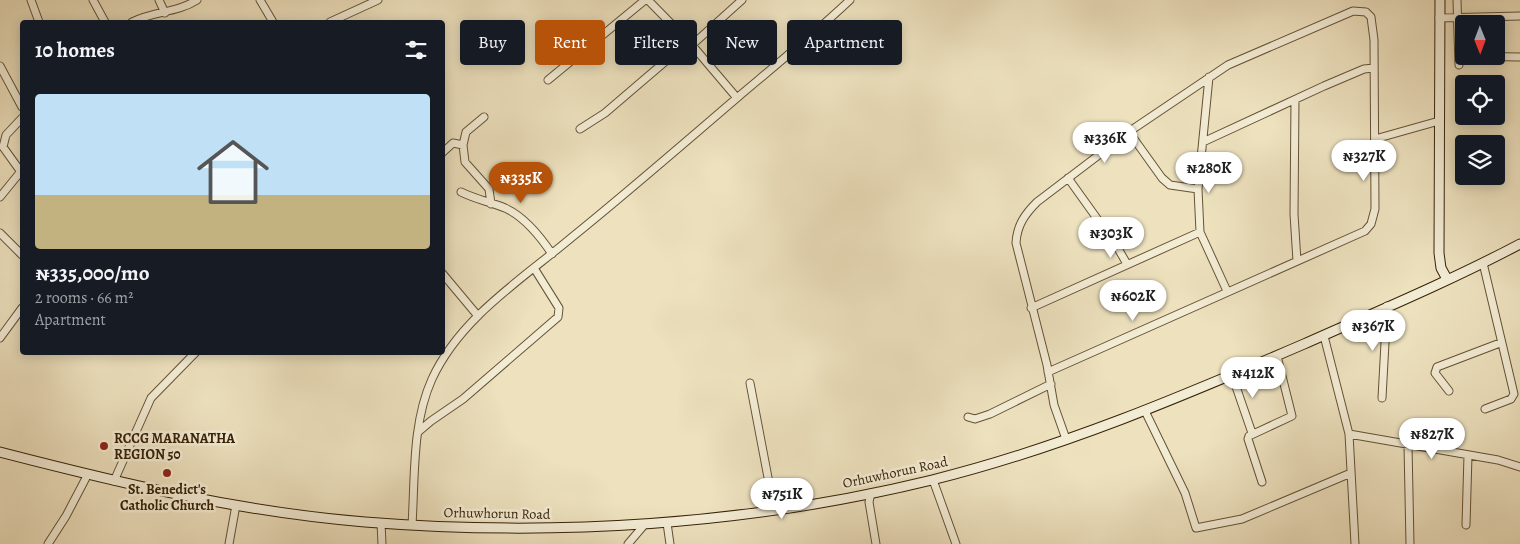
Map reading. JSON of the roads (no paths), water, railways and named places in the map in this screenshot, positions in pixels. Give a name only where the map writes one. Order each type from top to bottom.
[{"type":"street","points":[[31,0],[38,20]]},
{"type":"street","points":[[93,0],[103,20]]},
{"type":"street","points":[[158,0],[165,13]]},
{"type":"street","points":[[260,0],[272,20]]},
{"type":"street","points":[[334,20],[378,0]]},
{"type":"street","points":[[548,80],[646,0],[666,20]]},
{"type":"street","points":[[697,40],[742,0]]},
{"type":"street","points":[[412,525],[418,432],[423,404],[432,380],[456,340],[478,316],[737,98],[850,0]]},
{"type":"street","points":[[1440,0],[1439,253],[1441,268],[1447,279]]},
{"type":"street","points":[[1457,0],[1457,15]]},
{"type":"street","points":[[136,20],[144,16],[165,13],[194,1]]},
{"type":"street","points":[[1048,372],[1365,231],[1371,224],[1375,209],[1374,68],[1371,17],[1366,12],[1360,10],[1353,11],[1228,65],[1197,84],[1129,132],[1068,178],[1025,214],[1017,231],[1016,242],[1020,265],[1048,372],[1054,404],[1066,439]]},
{"type":"street","points":[[1505,16],[1520,16]]},
{"type":"street","points":[[1439,18],[1455,17]]},
{"type":"street","points":[[697,51],[737,98]]},
{"type":"street","points":[[1505,57],[1520,57]]},
{"type":"street","points":[[580,129],[605,113],[661,65]]},
{"type":"street","points":[[0,66],[20,103]]},
{"type":"street","points":[[1203,142],[1356,73],[1374,68]]},
{"type":"street","points":[[1209,77],[1198,189],[1200,232],[1227,291]]},
{"type":"street","points":[[1197,84],[1206,95]]},
{"type":"street","points":[[1295,100],[1294,214],[1297,261]]},
{"type":"street","points":[[484,117],[466,132],[463,145],[466,162],[489,189],[491,204]]},
{"type":"street","points":[[20,120],[6,135],[3,147],[20,168]]},
{"type":"street","points":[[1375,139],[1439,121]]},
{"type":"street","points":[[1129,132],[1162,178],[1170,185],[1198,189]]},
{"type":"street","points":[[445,150],[453,143],[463,145]]},
{"type":"street","points":[[0,198],[20,173]]},
{"type":"street","points":[[1068,178],[1127,264]]},
{"type":"street","points":[[461,192],[506,208],[520,217],[544,241],[552,254]]},
{"type":"street","points":[[1031,308],[1200,232]]},
{"type":"street","points":[[0,233],[20,253]]},
{"type":"street","name":"Orhuwhorun Road","points":[[0,452],[114,481],[236,506],[381,523],[549,528],[645,524],[774,509],[871,493],[933,480],[1066,439],[1145,411],[1324,336],[1520,244]]},
{"type":"street","points":[[1483,263],[1513,397],[1485,408]]},
{"type":"street","points":[[418,432],[430,421],[463,399],[558,317],[559,308],[534,268]]},
{"type":"street","points":[[445,277],[478,316]]},
{"type":"street","points":[[1382,398],[1387,306]]},
{"type":"street","points":[[0,338],[20,311]]},
{"type":"street","points":[[1324,336],[1349,434],[1354,544]]},
{"type":"street","points":[[1450,391],[1435,373],[1437,367],[1500,343]]},
{"type":"street","points":[[114,481],[151,398],[193,355]]},
{"type":"street","points":[[1262,482],[1248,439],[1252,433],[1292,416],[1277,356]]},
{"type":"street","points":[[1232,375],[1252,433]]},
{"type":"street","points":[[750,383],[774,509]]},
{"type":"street","points":[[968,417],[976,420],[1050,384]]},
{"type":"street","points":[[1145,411],[1185,493],[1196,528],[1242,519],[1352,473]]},
{"type":"street","points":[[1349,434],[1468,455],[1520,467]]},
{"type":"street","points":[[1408,445],[1410,544]]},
{"type":"street","points":[[1466,525],[1468,455]]},
{"type":"street","points":[[48,544],[66,516],[88,474]]},
{"type":"street","points":[[933,480],[956,544]]},
{"type":"street","points":[[871,493],[869,502],[876,544]]},
{"type":"street","points":[[229,544],[236,506]]},
{"type":"street","points":[[667,522],[670,544]]},
{"type":"street","points":[[381,523],[382,544]]},
{"type":"street","points":[[628,544],[645,524]]},
{"type":"place","name":"RCCG MARANATHA REGION 50","points":[[104,446]]},
{"type":"place","name":"St. Benedict's Catholic Church","points":[[167,473]]}]
